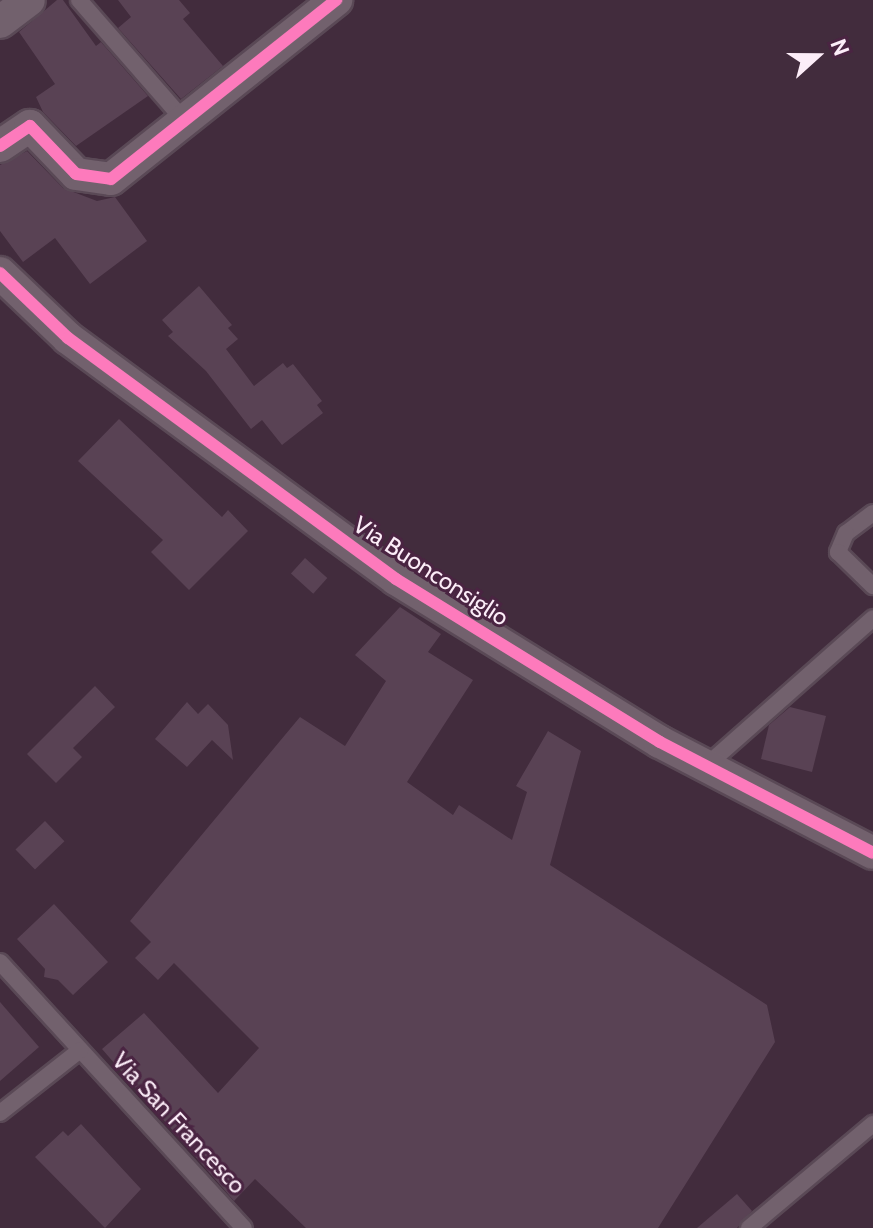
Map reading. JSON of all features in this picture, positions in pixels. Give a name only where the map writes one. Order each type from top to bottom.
[{"type":"street","points":[[0,22],[29,0]]},
{"type":"street","points":[[0,146],[30,126],[76,174],[111,179],[182,118],[336,0]]},
{"type":"street","name":"Via Buonconsiglio","points":[[0,273],[68,338],[396,579],[706,766],[873,853]]},
{"type":"lane","points":[[79,0],[182,118]]},
{"type":"lane","points":[[873,513],[846,533],[838,552],[873,586]]},
{"type":"lane","points":[[706,766],[873,618]]},
{"type":"lane","name":"Via San Francesco","points":[[0,962],[244,1228]]},
{"type":"lane","name":"Via San Francesco","points":[[0,1113],[80,1050]]},
{"type":"lane","points":[[749,1228],[873,1124]]},
{"type":"building","points":[[57,0],[63,0],[96,46],[101,42],[148,96],[76,146],[43,112],[36,97],[55,84],[19,32]]},
{"type":"building","points":[[118,0],[179,0],[190,13],[183,19],[223,66],[181,99],[118,28],[131,17]]},
{"type":"building","points":[[27,151],[63,188],[97,201],[115,197],[147,241],[90,284],[55,238],[23,262],[0,231],[0,165]]},
{"type":"building","points":[[199,286],[232,325],[228,328],[238,339],[226,349],[254,386],[283,363],[287,368],[293,364],[322,401],[317,405],[323,413],[282,445],[262,420],[251,429],[206,371],[168,336],[173,332],[162,320]]},
{"type":"building","points":[[119,419],[222,517],[228,510],[248,531],[189,590],[151,552],[163,540],[78,461]]},
{"type":"building","points":[[305,558],[327,578],[313,594],[291,574]]},
{"type":"building","points":[[400,607],[441,634],[428,652],[473,680],[407,782],[453,815],[459,805],[512,840],[527,792],[516,786],[548,731],[581,751],[550,865],[767,1005],[775,1042],[658,1228],[306,1228],[255,1179],[234,1201],[102,1049],[144,1013],[218,1093],[259,1048],[174,963],[158,980],[135,958],[151,942],[130,921],[300,717],[345,746],[386,681],[355,655]]},
{"type":"building","points":[[95,686],[115,707],[73,748],[82,757],[56,783],[27,754]]},
{"type":"building","points":[[187,702],[198,714],[208,704],[228,725],[233,760],[212,740],[187,767],[155,739]]},
{"type":"building","points":[[790,707],[826,716],[812,772],[761,759],[769,725]]},
{"type":"building","points":[[45,821],[64,841],[35,870],[16,849]]},
{"type":"building","points":[[54,904],[108,962],[73,995],[58,980],[44,977],[45,969],[17,939]]},
{"type":"building","points":[[0,1002],[39,1047],[0,1081]]},
{"type":"building","points":[[81,1124],[141,1189],[105,1228],[35,1157],[63,1131],[68,1136]]},
{"type":"building","points":[[737,1194],[752,1211],[737,1228],[697,1228]]},
{"type":"cycle path","points":[[0,146],[30,126],[76,174],[111,179],[336,0]]},
{"type":"cycle path","points":[[0,273],[68,338],[396,579],[660,742],[873,853]]}]
